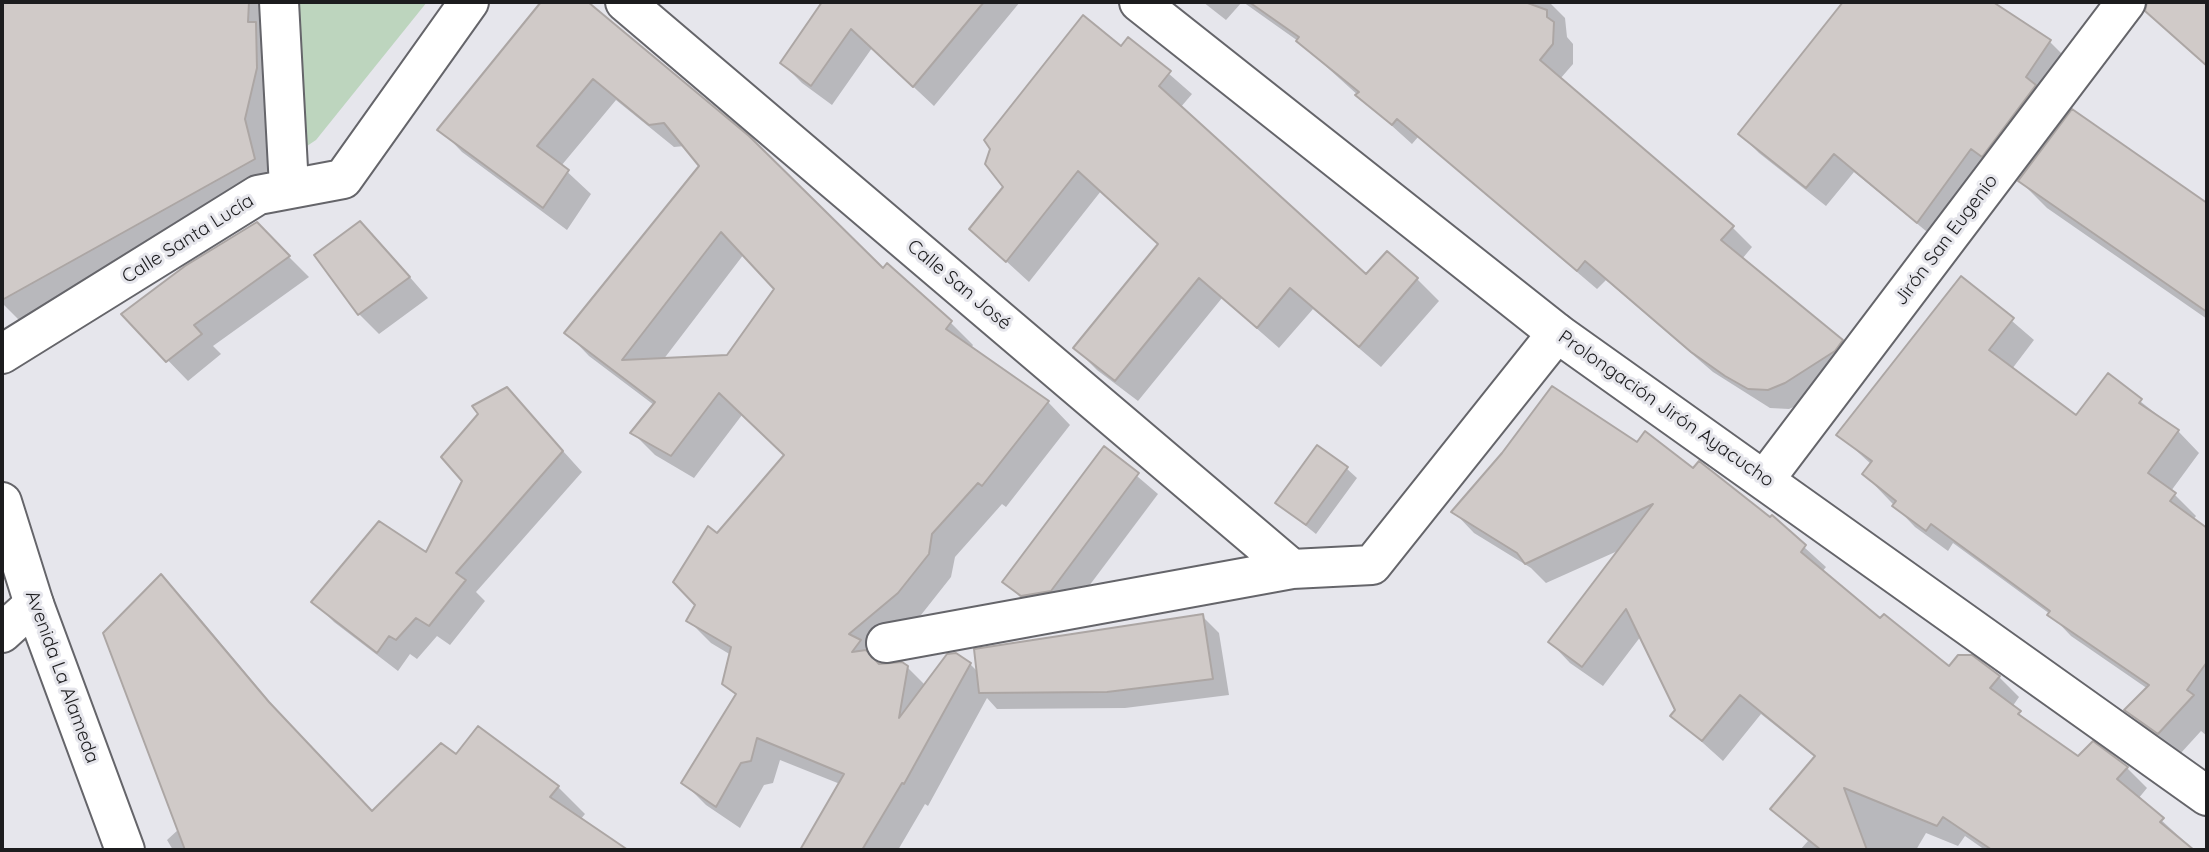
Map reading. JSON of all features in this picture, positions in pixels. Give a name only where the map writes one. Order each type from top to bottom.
[{"type":"street","points":[[279,2],[289,187]]},
{"type":"street","name":"Calle Santa Lucía","points":[[2,354],[258,195],[289,187],[343,179],[469,2]]},
{"type":"street","name":"Calle San José","points":[[625,2],[1292,569]]},
{"type":"street","name":"Prolongación Jirón Ayacucho","points":[[1139,2],[1557,333],[2207,796]]},
{"type":"street","name":"Jirón San Eugenio","points":[[1765,479],[2126,2]]},
{"type":"street","points":[[886,643],[1292,569],[1371,565],[1557,333]]},
{"type":"street","name":"Avenida La Alameda","points":[[2,502],[34,604],[125,850]]},
{"type":"street","points":[[2,633],[34,604]]},
{"type":"green space","points":[[292,2],[427,2],[316,140],[301,150]]},
{"type":"building","points":[[2,2],[249,2],[248,22],[256,22],[257,68],[245,119],[255,159],[2,300]]},
{"type":"building","points":[[541,2],[588,2],[749,136],[883,268],[887,263],[952,321],[946,329],[1049,401],[982,486],[978,483],[932,534],[929,554],[898,593],[849,634],[861,640],[852,652],[866,650],[879,664],[902,662],[908,666],[899,718],[947,654],[956,653],[971,663],[904,784],[902,783],[862,850],[800,850],[844,774],[757,738],[751,761],[741,763],[716,807],[681,783],[736,694],[722,684],[731,647],[686,621],[695,605],[673,582],[708,526],[717,533],[784,455],[719,393],[671,456],[630,433],[655,402],[564,333],[699,166],[664,123],[649,125],[593,79],[537,146],[569,170],[543,208],[437,130]],"holes":[[[721,232],[774,289],[727,355],[622,360]]]},
{"type":"building","points":[[822,2],[984,2],[913,87],[851,29],[811,86],[780,63]]},
{"type":"building","points":[[1249,2],[1525,2],[1547,10],[1547,17],[1554,22],[1553,44],[1540,60],[1734,226],[1721,240],[1843,340],[1835,351],[1785,383],[1768,390],[1748,389],[1725,376],[1691,352],[1585,261],[1577,271],[1397,119],[1392,125],[1355,95],[1359,92],[1296,41],[1299,37]]},
{"type":"building","points":[[1843,2],[1993,2],[2051,40],[2026,77],[2036,85],[1982,157],[1971,149],[1917,223],[1834,154],[1806,188],[1738,134]]},
{"type":"building","points":[[2147,2],[2207,2],[2207,66],[2145,11]]},
{"type":"building","points":[[1083,15],[1121,46],[1128,37],[1171,71],[1159,86],[1366,274],[1387,251],[1418,278],[1359,347],[1290,288],[1257,328],[1199,278],[1115,381],[1073,348],[1158,244],[1078,171],[1006,262],[969,229],[1003,187],[985,164],[990,149],[984,140]]},
{"type":"building","points":[[2072,109],[2207,203],[2207,312],[2018,181]]},
{"type":"building","points":[[360,221],[410,277],[358,315],[314,255]]},
{"type":"building","points":[[257,222],[290,256],[194,325],[202,334],[166,362],[121,314],[185,266]]},
{"type":"building","points":[[1961,276],[2014,318],[1989,350],[2076,415],[2108,373],[2142,399],[2139,403],[2179,430],[2148,473],[2176,493],[2170,501],[2207,528],[2207,662],[2187,690],[2194,695],[2158,734],[2124,710],[2149,685],[2047,615],[2050,611],[1931,524],[1926,531],[1892,506],[1896,501],[1862,474],[1872,461],[1836,435]]},
{"type":"building","points":[[1552,386],[1637,442],[1645,431],[1693,468],[1699,461],[1770,517],[1772,515],[1806,545],[1801,552],[1880,618],[1884,614],[1949,666],[1958,655],[1972,655],[2000,676],[1990,688],[2021,711],[2018,714],[2078,756],[2093,741],[2128,767],[2117,779],[2164,818],[2160,822],[2194,850],[1992,850],[1943,817],[1937,826],[1844,788],[1867,850],[1821,850],[1770,809],[1815,756],[1740,695],[1702,741],[1670,716],[1675,710],[1626,609],[1582,667],[1548,642],[1653,504],[1525,564],[1517,553],[1451,512],[1502,453]]},
{"type":"building","points":[[507,387],[563,451],[456,573],[466,580],[429,626],[416,618],[396,640],[389,636],[377,653],[311,602],[379,521],[426,552],[462,481],[441,457],[478,414],[472,406]]},
{"type":"building","points":[[1317,445],[1348,467],[1306,525],[1275,503]]},
{"type":"building","points":[[1104,446],[1139,473],[1051,591],[1021,596],[1002,582]]},
{"type":"building","points":[[161,574],[269,702],[372,811],[441,743],[456,754],[478,726],[559,786],[550,797],[628,850],[185,850],[103,633]]},
{"type":"building","points":[[1203,614],[1213,679],[1107,692],[979,693],[974,649]]}]
